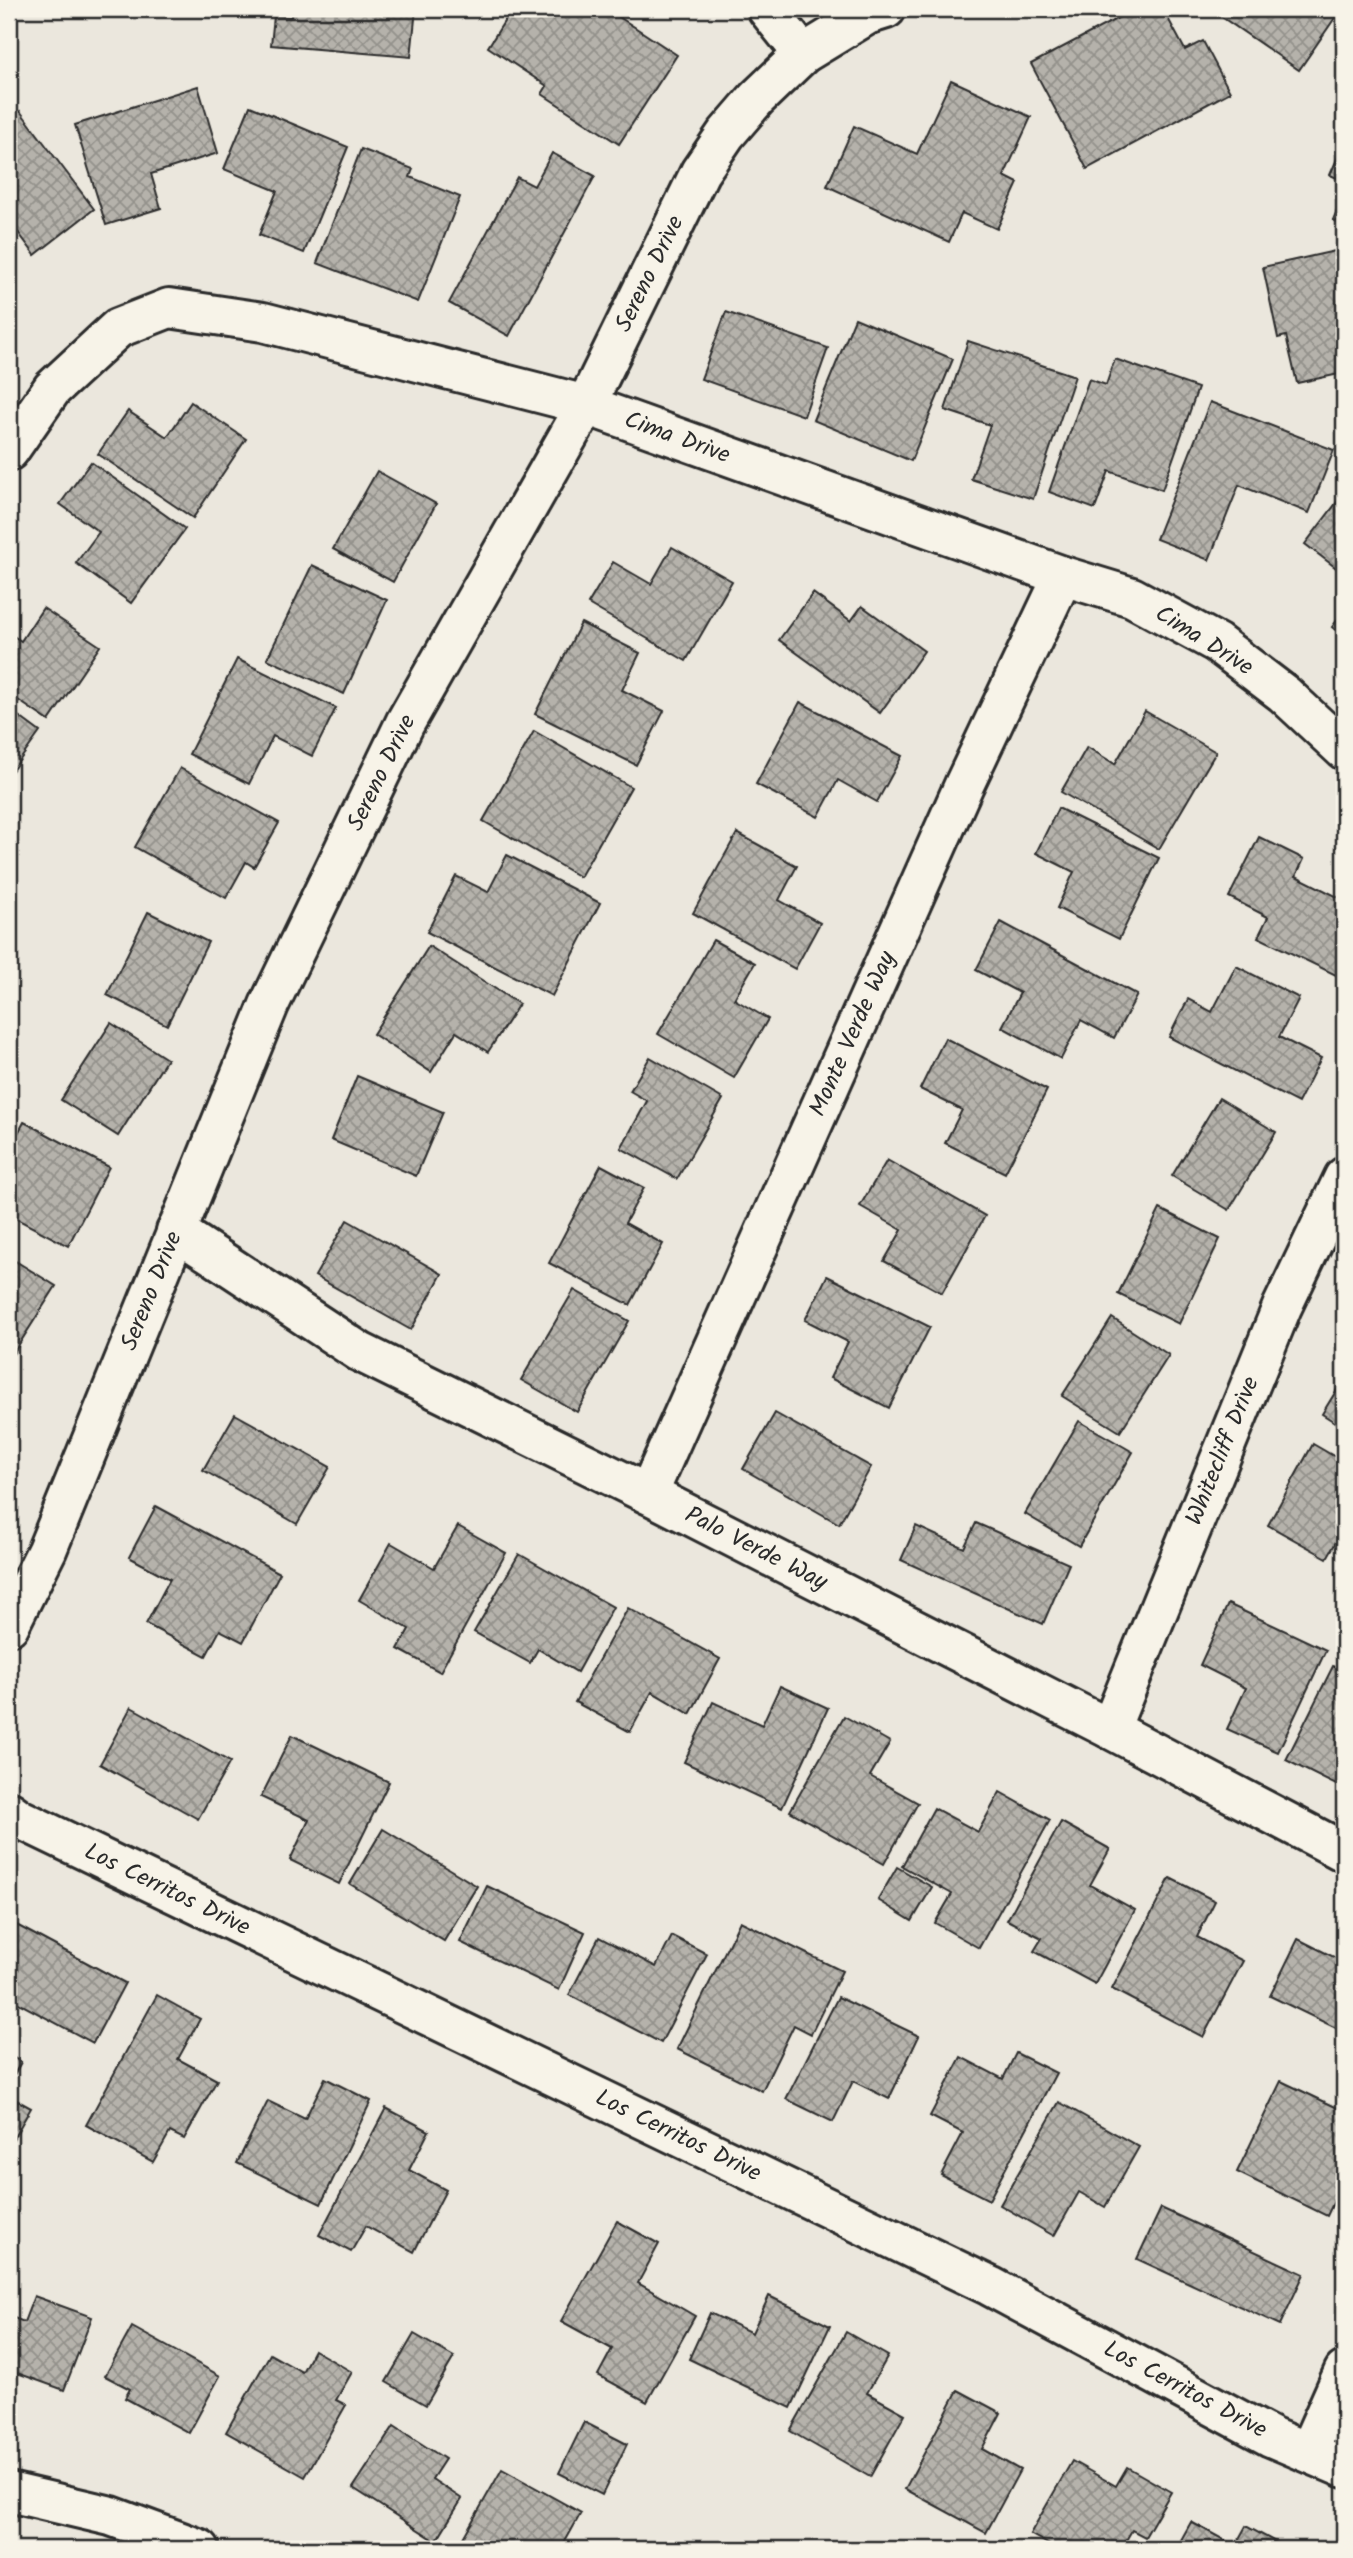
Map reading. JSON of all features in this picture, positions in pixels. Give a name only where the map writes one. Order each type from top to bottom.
[{"type":"street","points":[[768,9],[803,54]]},
{"type":"street","name":"Sereno Drive","points":[[9,1626],[47,1550],[269,1004],[405,723],[586,405],[700,172],[726,134],[757,98],[803,54],[867,15],[886,9]]},
{"type":"street","name":"Cima Drive","points":[[9,451],[52,389],[118,328],[169,308],[264,322],[586,405],[1063,576],[1132,597],[1217,643],[1284,694],[1344,750]]},
{"type":"street","name":"Monte Verde Way","points":[[648,1494],[964,785],[1063,576]]},
{"type":"street","name":"Whitecliff Drive","points":[[1110,1728],[1282,1307],[1344,1177]]},
{"type":"street","name":"Palo Verde Way","points":[[176,1231],[360,1352],[648,1494],[1110,1728],[1344,1852]]},
{"type":"street","name":"Los Cerritos Drive","points":[[9,1811],[32,1825],[990,2286],[1271,2437],[1344,2468]]},
{"type":"street","points":[[1308,2452],[1344,2371]]},
{"type":"street","points":[[9,2492],[111,2516],[200,2549]]},
{"type":"building","points":[[292,9],[416,9],[411,57],[271,45],[274,16],[291,17]]},
{"type":"building","points":[[512,9],[607,9],[677,55],[619,144],[542,94],[547,86],[488,47]]},
{"type":"building","points":[[1135,9],[1163,9],[1185,50],[1203,41],[1230,92],[1087,169],[1031,64]]},
{"type":"building","points":[[1210,9],[1341,9],[1299,70]]},
{"type":"building","points":[[951,80],[1031,117],[1004,176],[1018,183],[997,229],[962,213],[949,242],[827,186],[854,126],[917,154]]},
{"type":"building","points":[[198,86],[218,153],[151,174],[161,208],[106,225],[75,125]]},
{"type":"building","points":[[250,106],[348,147],[304,253],[259,235],[277,191],[224,169]]},
{"type":"building","points":[[20,111],[94,209],[35,255],[9,220],[9,119]]},
{"type":"building","points":[[1344,143],[1344,181],[1330,175]]},
{"type":"building","points":[[361,149],[413,169],[410,177],[460,197],[418,302],[317,263]]},
{"type":"building","points":[[552,153],[595,176],[509,336],[449,303],[517,177],[534,186]]},
{"type":"building","points":[[1344,194],[1344,225],[1333,220]]},
{"type":"building","points":[[1344,249],[1344,373],[1297,383],[1286,336],[1278,338],[1263,267]]},
{"type":"building","points":[[726,312],[828,348],[804,416],[701,379]]},
{"type":"building","points":[[855,318],[953,359],[911,461],[813,420]]},
{"type":"building","points":[[968,341],[1075,376],[1033,499],[971,479],[990,425],[945,410]]},
{"type":"building","points":[[1115,359],[1198,388],[1162,490],[1109,471],[1095,509],[1049,492],[1089,379],[1106,385]]},
{"type":"building","points":[[191,402],[246,439],[193,518],[98,454],[128,411],[167,437]]},
{"type":"building","points":[[1210,402],[1334,450],[1309,513],[1239,485],[1209,560],[1156,539]]},
{"type":"building","points":[[91,462],[185,529],[131,603],[76,563],[99,532],[60,504]]},
{"type":"building","points":[[377,471],[436,504],[393,582],[333,549]]},
{"type":"building","points":[[1344,493],[1344,574],[1305,544]]},
{"type":"building","points":[[672,547],[732,581],[686,661],[588,604],[613,562],[651,584]]},
{"type":"building","points":[[312,565],[387,600],[344,694],[267,659]]},
{"type":"building","points":[[813,593],[851,621],[862,606],[924,651],[880,713],[779,640]]},
{"type":"building","points":[[43,608],[100,646],[49,721],[9,694],[9,633],[21,641]]},
{"type":"building","points":[[1344,611],[1344,637],[1332,627]]},
{"type":"building","points":[[581,623],[640,653],[622,690],[664,711],[636,765],[535,714]]},
{"type":"building","points":[[237,659],[336,708],[312,756],[273,736],[249,784],[189,754]]},
{"type":"building","points":[[800,702],[902,756],[877,802],[838,780],[818,817],[756,784]]},
{"type":"building","points":[[9,709],[40,732],[9,775]]},
{"type":"building","points":[[1145,711],[1216,752],[1159,849],[1061,792],[1087,747],[1115,764]]},
{"type":"building","points":[[534,731],[631,787],[580,877],[483,821]]},
{"type":"building","points":[[180,768],[279,823],[254,867],[246,862],[226,898],[135,847]]},
{"type":"building","points":[[1058,808],[1159,858],[1119,939],[1057,908],[1074,872],[1036,853]]},
{"type":"building","points":[[737,833],[797,866],[779,900],[820,923],[795,969],[693,913]]},
{"type":"building","points":[[1259,837],[1304,859],[1296,876],[1344,900],[1344,979],[1258,937],[1268,917],[1229,897]]},
{"type":"building","points":[[507,855],[600,903],[552,996],[427,932],[456,876],[488,892]]},
{"type":"building","points":[[148,912],[208,942],[167,1025],[107,995]]},
{"type":"building","points":[[1001,922],[1137,995],[1114,1038],[1081,1020],[1061,1059],[1002,1027],[1020,993],[976,970]]},
{"type":"building","points":[[713,940],[755,963],[734,999],[768,1019],[734,1078],[658,1034]]},
{"type":"building","points":[[429,946],[519,1004],[488,1052],[456,1032],[431,1072],[373,1034]]},
{"type":"building","points":[[1236,966],[1299,998],[1279,1037],[1321,1058],[1298,1103],[1169,1037],[1188,999],[1212,1012]]},
{"type":"building","points":[[111,1023],[167,1059],[118,1136],[61,1100]]},
{"type":"building","points":[[945,1038],[1047,1090],[1005,1173],[945,1143],[962,1110],[920,1089]]},
{"type":"building","points":[[650,1057],[723,1099],[677,1179],[621,1148],[647,1101],[630,1091]]},
{"type":"building","points":[[357,1076],[443,1112],[416,1176],[331,1140]]},
{"type":"building","points":[[1219,1098],[1276,1132],[1229,1210],[1172,1176]]},
{"type":"building","points":[[24,1122],[109,1167],[68,1246],[9,1215],[9,1150]]},
{"type":"building","points":[[887,1160],[985,1216],[942,1293],[884,1261],[902,1230],[860,1206]]},
{"type":"building","points":[[601,1165],[644,1188],[625,1223],[663,1244],[630,1305],[549,1263]]},
{"type":"building","points":[[1160,1209],[1220,1239],[1179,1324],[1118,1294]]},
{"type":"building","points":[[347,1220],[442,1274],[411,1330],[315,1276]]},
{"type":"building","points":[[9,1257],[56,1286],[9,1360]]},
{"type":"building","points":[[827,1276],[930,1327],[889,1408],[830,1378],[848,1342],[805,1320]]},
{"type":"building","points":[[574,1290],[629,1321],[577,1412],[521,1380]]},
{"type":"building","points":[[1112,1318],[1169,1355],[1120,1432],[1062,1396]]},
{"type":"building","points":[[1344,1378],[1344,1428],[1322,1414]]},
{"type":"building","points":[[775,1413],[871,1467],[839,1524],[743,1469]]},
{"type":"building","points":[[235,1414],[330,1467],[297,1524],[203,1470]]},
{"type":"building","points":[[1079,1421],[1133,1452],[1079,1546],[1025,1514]]},
{"type":"building","points":[[1313,1444],[1344,1462],[1344,1528],[1327,1558],[1268,1525]]},
{"type":"building","points":[[156,1506],[280,1573],[243,1642],[220,1630],[206,1656],[146,1624],[170,1579],[129,1557]]},
{"type":"building","points":[[976,1523],[1069,1564],[1043,1624],[901,1560],[916,1526],[964,1548]]},
{"type":"building","points":[[458,1526],[506,1553],[440,1672],[398,1649],[409,1629],[359,1600],[391,1543],[434,1568]]},
{"type":"building","points":[[519,1554],[613,1607],[577,1672],[538,1649],[530,1663],[474,1632]]},
{"type":"building","points":[[1228,1604],[1326,1650],[1278,1752],[1227,1729],[1246,1688],[1200,1665]]},
{"type":"building","points":[[628,1608],[720,1659],[690,1714],[652,1692],[630,1732],[575,1702]]},
{"type":"building","points":[[1333,1666],[1344,1672],[1344,1789],[1286,1760]]},
{"type":"building","points":[[780,1686],[828,1708],[782,1808],[684,1762],[713,1702],[762,1725]]},
{"type":"building","points":[[131,1707],[230,1762],[198,1819],[100,1764]]},
{"type":"building","points":[[844,1716],[890,1742],[870,1776],[918,1803],[884,1864],[790,1811]]},
{"type":"building","points":[[292,1735],[389,1782],[339,1884],[290,1860],[309,1820],[261,1797]]},
{"type":"building","points":[[1000,1792],[1050,1820],[979,1948],[935,1923],[952,1894],[902,1866],[934,1808],[978,1832]]},
{"type":"building","points":[[1061,1822],[1110,1849],[1090,1885],[1135,1910],[1095,1984],[1034,1951],[1042,1938],[1007,1920]]},
{"type":"building","points":[[383,1829],[477,1886],[444,1941],[350,1884]]},
{"type":"building","points":[[897,1867],[932,1887],[912,1921],[878,1900]]},
{"type":"building","points":[[1170,1878],[1215,1901],[1197,1937],[1243,1961],[1203,2037],[1112,1989]]},
{"type":"building","points":[[487,1886],[585,1932],[559,1990],[460,1942]]},
{"type":"building","points":[[9,1921],[125,1983],[93,2043],[9,1998]]},
{"type":"building","points":[[740,1921],[842,1971],[811,2034],[794,2025],[762,2091],[677,2049]]},
{"type":"building","points":[[672,1936],[707,1954],[661,2043],[569,1995],[599,1937],[656,1967]]},
{"type":"building","points":[[1298,1939],[1344,1962],[1344,2032],[1270,1996]]},
{"type":"building","points":[[157,1995],[200,2019],[178,2059],[217,2080],[184,2139],[170,2132],[153,2162],[86,2125]]},
{"type":"building","points":[[838,1997],[919,2036],[889,2099],[853,2081],[833,2122],[786,2099]]},
{"type":"building","points":[[1016,2053],[1056,2073],[989,2200],[941,2175],[963,2133],[930,2116],[961,2057],[1003,2079]]},
{"type":"building","points":[[9,2055],[21,2062],[9,2084]]},
{"type":"building","points":[[325,2078],[371,2101],[321,2204],[237,2163],[268,2101],[305,2119]]},
{"type":"building","points":[[1281,2081],[1344,2111],[1344,2180],[1327,2216],[1237,2172]]},
{"type":"building","points":[[9,2096],[31,2108],[9,2146]]},
{"type":"building","points":[[1059,2102],[1139,2147],[1105,2207],[1079,2192],[1054,2236],[1000,2205]]},
{"type":"building","points":[[386,2108],[429,2131],[409,2170],[446,2190],[414,2252],[366,2226],[351,2252],[319,2235]]},
{"type":"building","points":[[1161,2208],[1304,2274],[1280,2325],[1137,2259]]},
{"type":"building","points":[[617,2221],[659,2244],[638,2283],[695,2316],[647,2402],[598,2375],[612,2349],[561,2321]]},
{"type":"building","points":[[34,2296],[92,2317],[64,2390],[9,2370],[9,2316],[24,2322]]},
{"type":"building","points":[[769,2296],[830,2326],[791,2408],[689,2359],[710,2313],[752,2333]]},
{"type":"building","points":[[132,2327],[220,2376],[189,2433],[125,2398],[130,2389],[105,2376]]},
{"type":"building","points":[[846,2332],[888,2356],[867,2393],[905,2414],[870,2477],[790,2431]]},
{"type":"building","points":[[414,2334],[454,2357],[426,2405],[386,2382]]},
{"type":"building","points":[[314,2350],[352,2372],[336,2400],[346,2405],[305,2477],[226,2432],[270,2354],[302,2372]]},
{"type":"building","points":[[958,2390],[1001,2413],[982,2449],[1020,2470],[986,2533],[905,2489]]},
{"type":"building","points":[[584,2422],[627,2444],[602,2495],[559,2473]]},
{"type":"building","points":[[394,2426],[445,2459],[432,2479],[462,2499],[436,2541],[353,2488]]},
{"type":"building","points":[[1072,2461],[1116,2486],[1127,2467],[1171,2492],[1145,2537],[1132,2530],[1121,2549],[1057,2549],[1030,2534]]},
{"type":"building","points":[[502,2469],[581,2513],[561,2549],[472,2549],[460,2543]]},
{"type":"building","points":[[1191,2522],[1235,2546],[1246,2526],[1281,2545],[1278,2549],[1176,2549]]},
{"type":"building","points":[[637,2542],[648,2549],[632,2549]]}]
